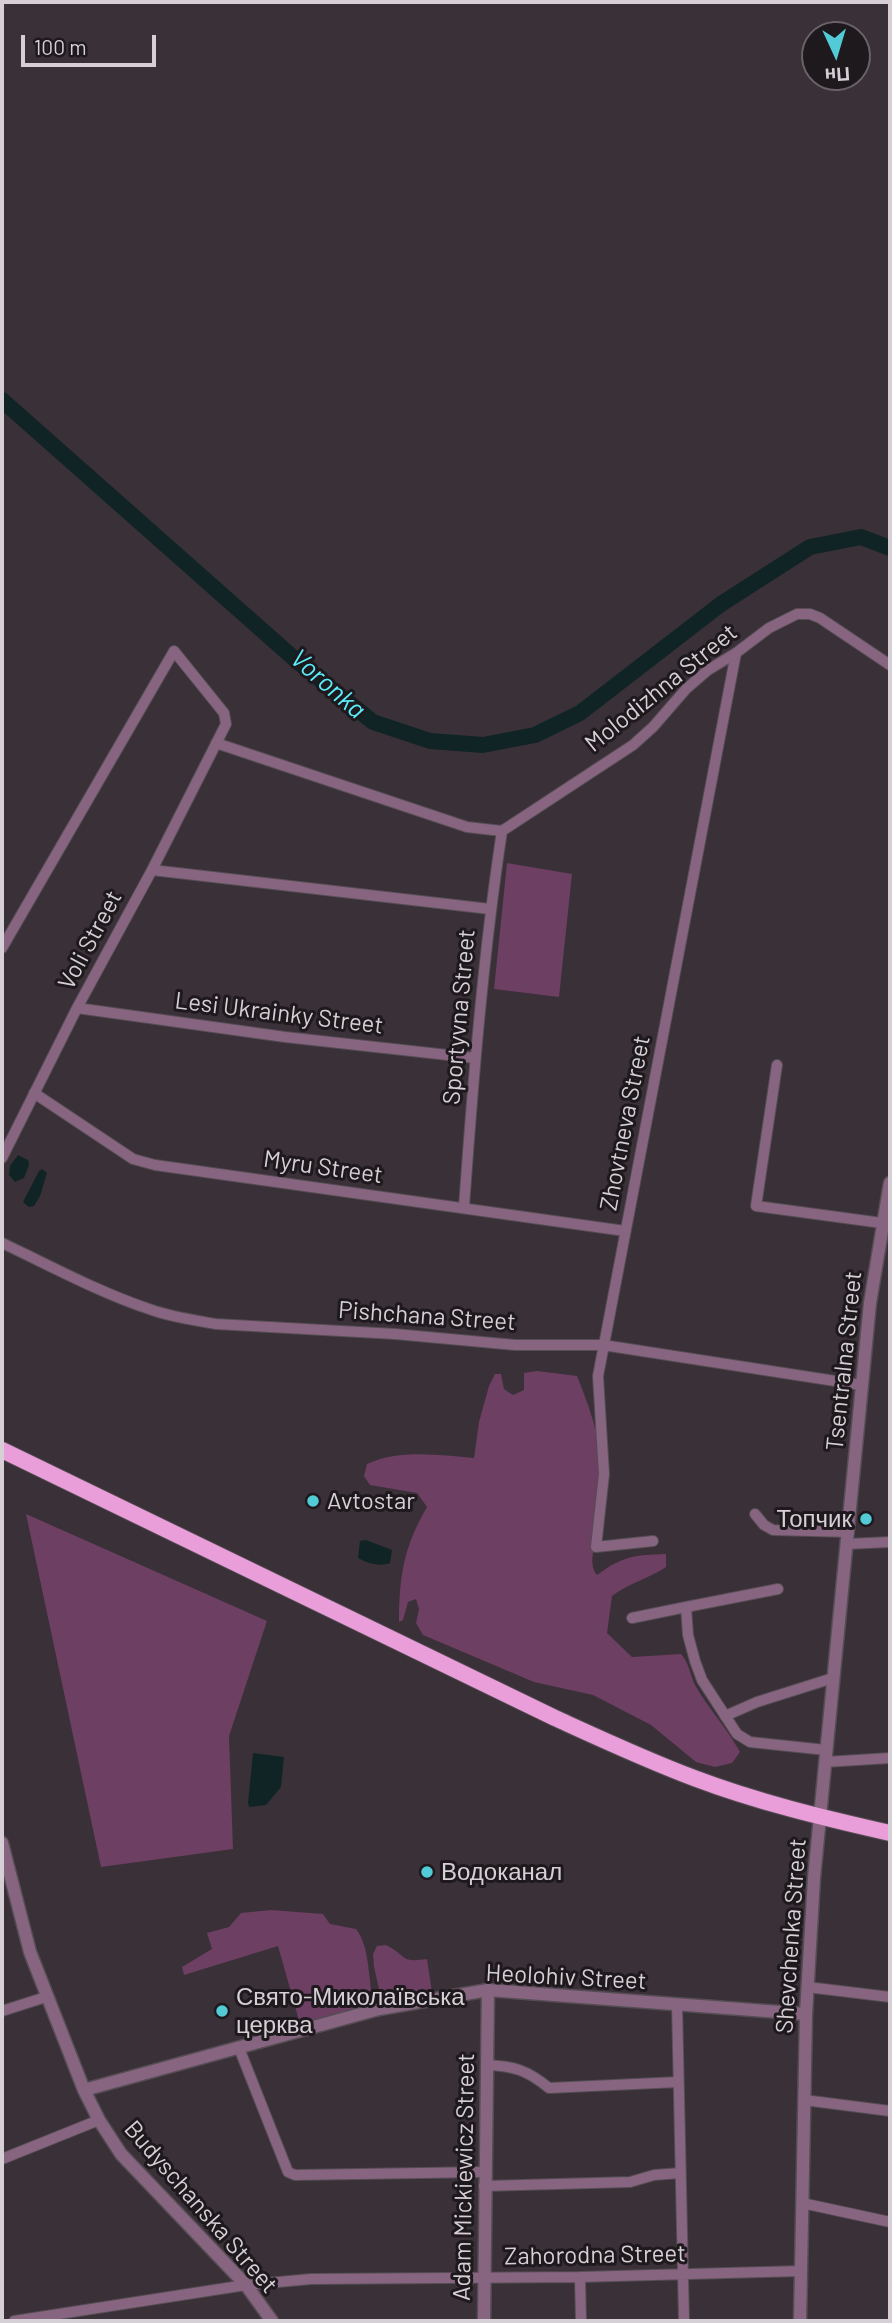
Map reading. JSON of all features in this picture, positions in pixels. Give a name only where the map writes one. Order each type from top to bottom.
[{"type":"highway","points":[[2,1450],[635,1754],[748,1797],[890,1833]]},
{"type":"street","name":"Molodizhna Street","points":[[502,831],[633,745],[653,727],[686,689],[708,670],[788,617],[810,614],[820,618],[890,665]]},
{"type":"street","name":"Voli Street","points":[[2,948],[174,651],[224,713],[226,724],[2,1158]]},
{"type":"street","name":"Zhovtneva Street","points":[[653,1541],[596,1547],[604,1474],[598,1390],[603,1345],[736,653]]},
{"type":"street","points":[[216,743],[467,827],[502,831]]},
{"type":"street","name":"Sportyvna Street","points":[[464,1208],[490,909],[502,831]]},
{"type":"street","points":[[152,870],[490,909]]},
{"type":"street","name":"Lesi Ukrainky Street","points":[[78,1008],[285,1037],[475,1058]]},
{"type":"street","points":[[777,1065],[756,1206],[882,1223]]},
{"type":"street","name":"Myru Street","points":[[34,1093],[133,1159],[155,1165],[625,1231]]},
{"type":"street","name":"Tsentralna Street","points":[[847,1544],[870,1303],[890,1183]]},
{"type":"street","name":"Pishchana Street","points":[[2,1243],[151,1310],[216,1324],[395,1334],[515,1345],[603,1345],[861,1385]]},
{"type":"street","points":[[755,1514],[764,1525],[773,1530],[847,1544],[890,1542]]},
{"type":"street","name":"Shevchenka Street","points":[[800,2321],[807,1987],[832,1678],[847,1544]]},
{"type":"street","points":[[632,1618],[778,1589]]},
{"type":"street","points":[[687,1606],[688,1634],[702,1679],[737,1734],[750,1742],[825,1756],[890,1758]]},
{"type":"street","points":[[725,1716],[757,1702],[832,1678]]},
{"type":"street","name":"Budyschanska Street","points":[[2,1843],[20,1917],[46,1997],[99,2120],[121,2154],[246,2285],[272,2321]]},
{"type":"street","points":[[807,1987],[890,1997]]},
{"type":"street","name":"Heolohiv Street","points":[[84,2090],[379,2009],[488,1990],[806,2014]]},
{"type":"street","name":"Adam Mickiewicz Street","points":[[484,2321],[488,1990]]},
{"type":"street","points":[[2,2011],[46,1997]]},
{"type":"street","points":[[677,2004],[684,2321]]},
{"type":"street","points":[[239,2048],[288,2172],[295,2175],[631,2182],[653,2175],[680,2173]]},
{"type":"street","points":[[486,2065],[511,2066],[533,2074],[549,2088],[678,2082]]},
{"type":"street","points":[[804,2100],[890,2111]]},
{"type":"street","points":[[2,2159],[99,2120]]},
{"type":"street","points":[[802,2203],[890,2222]]},
{"type":"street","name":"Zahorodna Street","points":[[14,2321],[246,2285],[350,2278],[484,2279],[801,2271]]},
{"type":"street","points":[[580,2277],[581,2321]]},
{"type":"shaded area","points":[[507,863],[572,874],[559,997],[494,989]]},
{"type":"shaded area","points":[[18,1155],[28,1160],[29,1165],[24,1178],[15,1182],[9,1175],[10,1166]]},
{"type":"shaded area","points":[[42,1169],[47,1173],[40,1196],[34,1206],[29,1207],[23,1202]]},
{"type":"shaded area","points":[[537,1371],[577,1376],[592,1419],[601,1453],[602,1471],[599,1523],[593,1557],[597,1575],[629,1558],[666,1554],[666,1567],[612,1596],[607,1633],[632,1657],[681,1654],[695,1685],[740,1752],[732,1763],[715,1767],[696,1762],[651,1725],[593,1695],[534,1682],[423,1635],[416,1623],[419,1609],[416,1599],[408,1602],[403,1620],[399,1622],[404,1562],[413,1535],[427,1507],[417,1493],[370,1485],[364,1476],[367,1464],[392,1456],[406,1455],[474,1458],[479,1422],[495,1374],[501,1374],[504,1389],[513,1395],[524,1390],[524,1373]]},
{"type":"shaded area","points":[[26,1514],[267,1621],[229,1736],[233,1849],[101,1867]]},
{"type":"shaded area","points":[[366,1540],[392,1550],[390,1563],[374,1564],[358,1558],[360,1541]]},
{"type":"shaded area","points":[[253,1753],[284,1757],[281,1787],[266,1805],[249,1807],[248,1803]]},
{"type":"shaded area","points":[[271,1910],[323,1914],[330,1924],[356,1929],[364,1944],[373,2000],[366,2008],[300,2024],[278,1946],[184,1975],[182,1967],[212,1949],[207,1933],[229,1927],[241,1913]]},
{"type":"shaded area","points":[[386,1945],[404,1958],[427,1959],[432,1992],[386,2001],[381,1998],[373,1954],[377,1946]]},
{"type":"waterway","name":"Voronka","points":[[2,400],[298,662],[373,722],[430,741],[483,745],[535,735],[580,713],[721,604],[810,547],[861,537],[890,548]]},
{"type":"place","name":"Avtostar","points":[[313,1501]]},
{"type":"place","name":"Топчик","points":[[866,1519]]},
{"type":"place","name":"Водоканал","points":[[427,1872]]},
{"type":"place","name":"Свято-Миколаївська церква","points":[[222,2011]]}]
